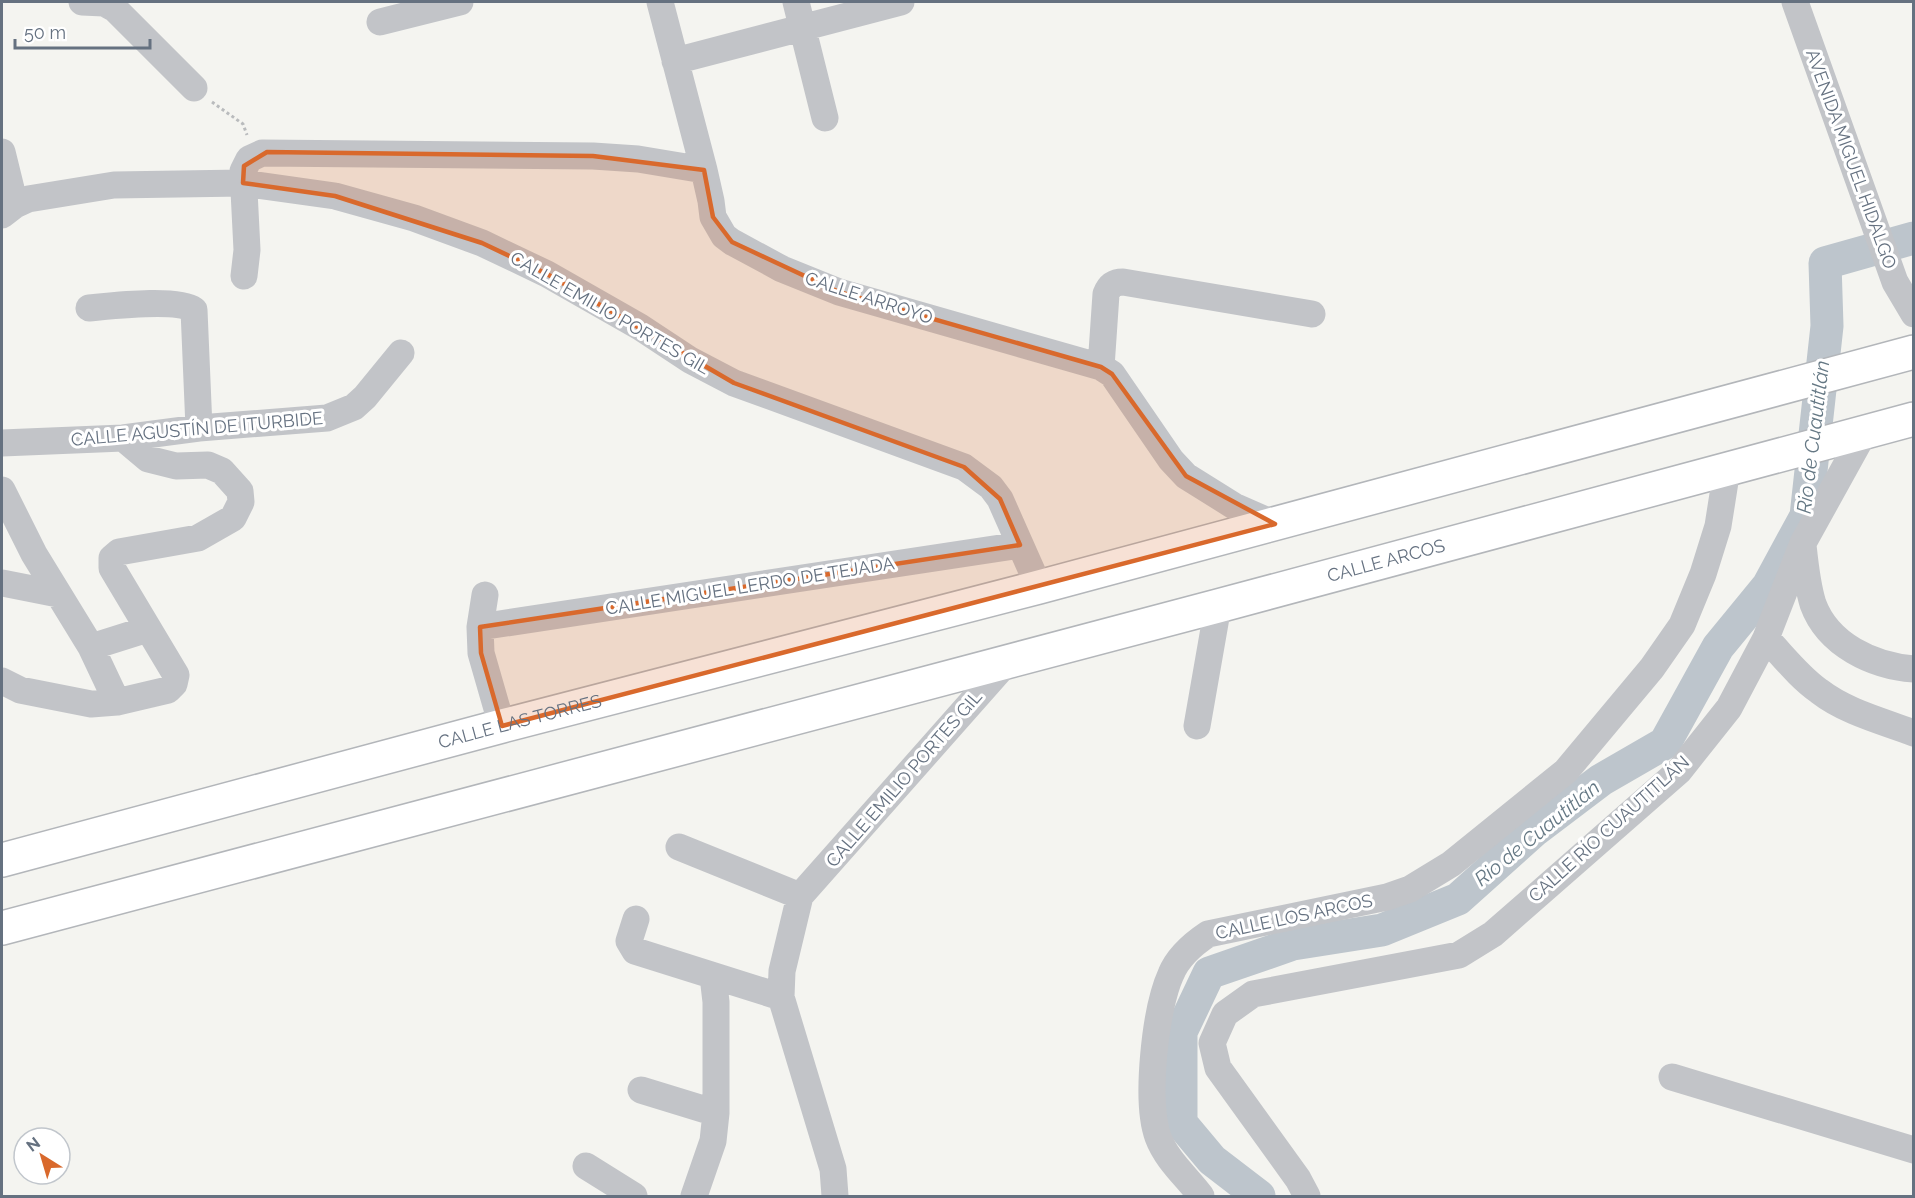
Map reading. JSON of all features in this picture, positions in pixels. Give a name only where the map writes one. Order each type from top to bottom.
[{"type":"main road","points":[[1039,587],[1914,352]]},
{"type":"main road","name":"CALLE ARCOS","points":[[1008,661],[1914,419]]},
{"type":"main road","name":"CALLE LAS TORRES","points":[[2,860],[502,726],[1039,587]]},
{"type":"main road","points":[[2,928],[1008,661]]},
{"type":"street","points":[[82,2],[104,3],[115,9],[194,87]]},
{"type":"street","points":[[381,22],[460,2]]},
{"type":"street","name":"CALLE ARROYO","points":[[660,2],[704,170],[712,217],[723,236],[782,269],[839,292],[1101,368]]},
{"type":"street","points":[[796,2],[825,118]]},
{"type":"street","points":[[675,61],[901,2]]},
{"type":"street","name":"AVENIDA MIGUEL HIDALGO","points":[[1795,2],[1855,173],[1908,305]]},
{"type":"street","points":[[2,152],[8,210]]},
{"type":"street","points":[[244,276],[247,250],[246,171],[257,154],[267,152],[593,156],[638,159],[704,170]]},
{"type":"street","name":"CALLE EMILIO PORTES GIL","points":[[8,210],[39,197],[114,185],[246,171],[446,228],[516,258],[640,327],[690,360],[734,383],[964,467],[991,487],[1000,499],[1039,587]]},
{"type":"street","points":[[1275,524],[1234,506],[1186,476],[1172,460],[1112,374],[1101,368],[1106,294],[1109,287],[1123,282],[1312,314]]},
{"type":"street","points":[[89,308],[164,304],[184,305],[194,310],[199,428]]},
{"type":"street","name":"CALLE AGUSTÍN DE ITURBIDE","points":[[2,443],[123,438],[199,428],[327,418],[342,413],[365,397],[401,353]]},
{"type":"street","name":"CALLE RÍO CUAUTITLÁN","points":[[1307,1197],[1299,1179],[1218,1068],[1212,1043],[1225,1014],[1253,994],[1459,955],[1493,934],[1679,771],[1729,708],[1766,638],[1803,543],[1855,434]]},
{"type":"street","points":[[2,681],[20,690],[91,704],[117,702],[168,690],[174,684],[176,675],[112,568],[112,558],[119,552],[198,538],[233,518],[241,502],[240,491],[222,471],[208,465],[176,466],[148,459],[123,438]]},
{"type":"street","name":"CALLE LOS ARCOS","points":[[1202,1197],[1166,1155],[1153,1120],[1153,1057],[1156,1033],[1163,993],[1181,958],[1196,942],[1208,934],[1387,897],[1410,889],[1452,864],[1566,771],[1652,668],[1682,625],[1703,574],[1718,526],[1727,469]]},
{"type":"street","points":[[2,490],[34,554],[91,647],[117,702]]},
{"type":"street","points":[[1803,543],[1814,605],[1834,636],[1860,655],[1897,667],[1914,669]]},
{"type":"street","name":"CALLE MIGUEL LERDO DE TEJADA","points":[[480,627],[1020,545]]},
{"type":"street","points":[[2,583],[58,594]]},
{"type":"street","points":[[485,595],[480,627],[481,653],[502,726]]},
{"type":"street","points":[[1197,726],[1218,606]]},
{"type":"street","points":[[91,647],[148,629]]},
{"type":"street","points":[[1766,638],[1804,679],[1820,692],[1840,704],[1914,733]]},
{"type":"street","name":"CALLE EMILIO PORTES GIL","points":[[800,896],[1008,661]]},
{"type":"street","points":[[680,847],[800,896],[782,971],[781,997],[833,1169],[835,1197]]},
{"type":"street","points":[[636,919],[629,941],[635,951],[781,997]]},
{"type":"street","points":[[694,1197],[712,1141],[716,1113],[716,1002],[713,976]]},
{"type":"street","points":[[1672,1077],[1914,1150]]},
{"type":"street","points":[[641,1090],[716,1113]]},
{"type":"street","points":[[586,1166],[634,1197]]},
{"type":"path","points":[[194,87],[243,124],[249,141],[246,171]]},
{"type":"highlighted area","points":[[267,152],[593,156],[704,170],[713,217],[732,242],[839,292],[1101,367],[1112,374],[1186,476],[1275,524],[502,726],[481,653],[480,627],[1020,545],[1000,499],[964,467],[734,383],[547,274],[482,243],[335,196],[243,183],[244,166]]},
{"type":"waterway","name":"Rio de Cuautitlán","points":[[1259,1196],[1212,1160],[1181,1123],[1181,1032],[1209,973],[1293,944],[1382,930],[1458,899],[1535,830],[1601,780],[1665,743],[1718,647],[1768,586],[1806,516],[1827,326],[1825,263],[1914,238]]}]
